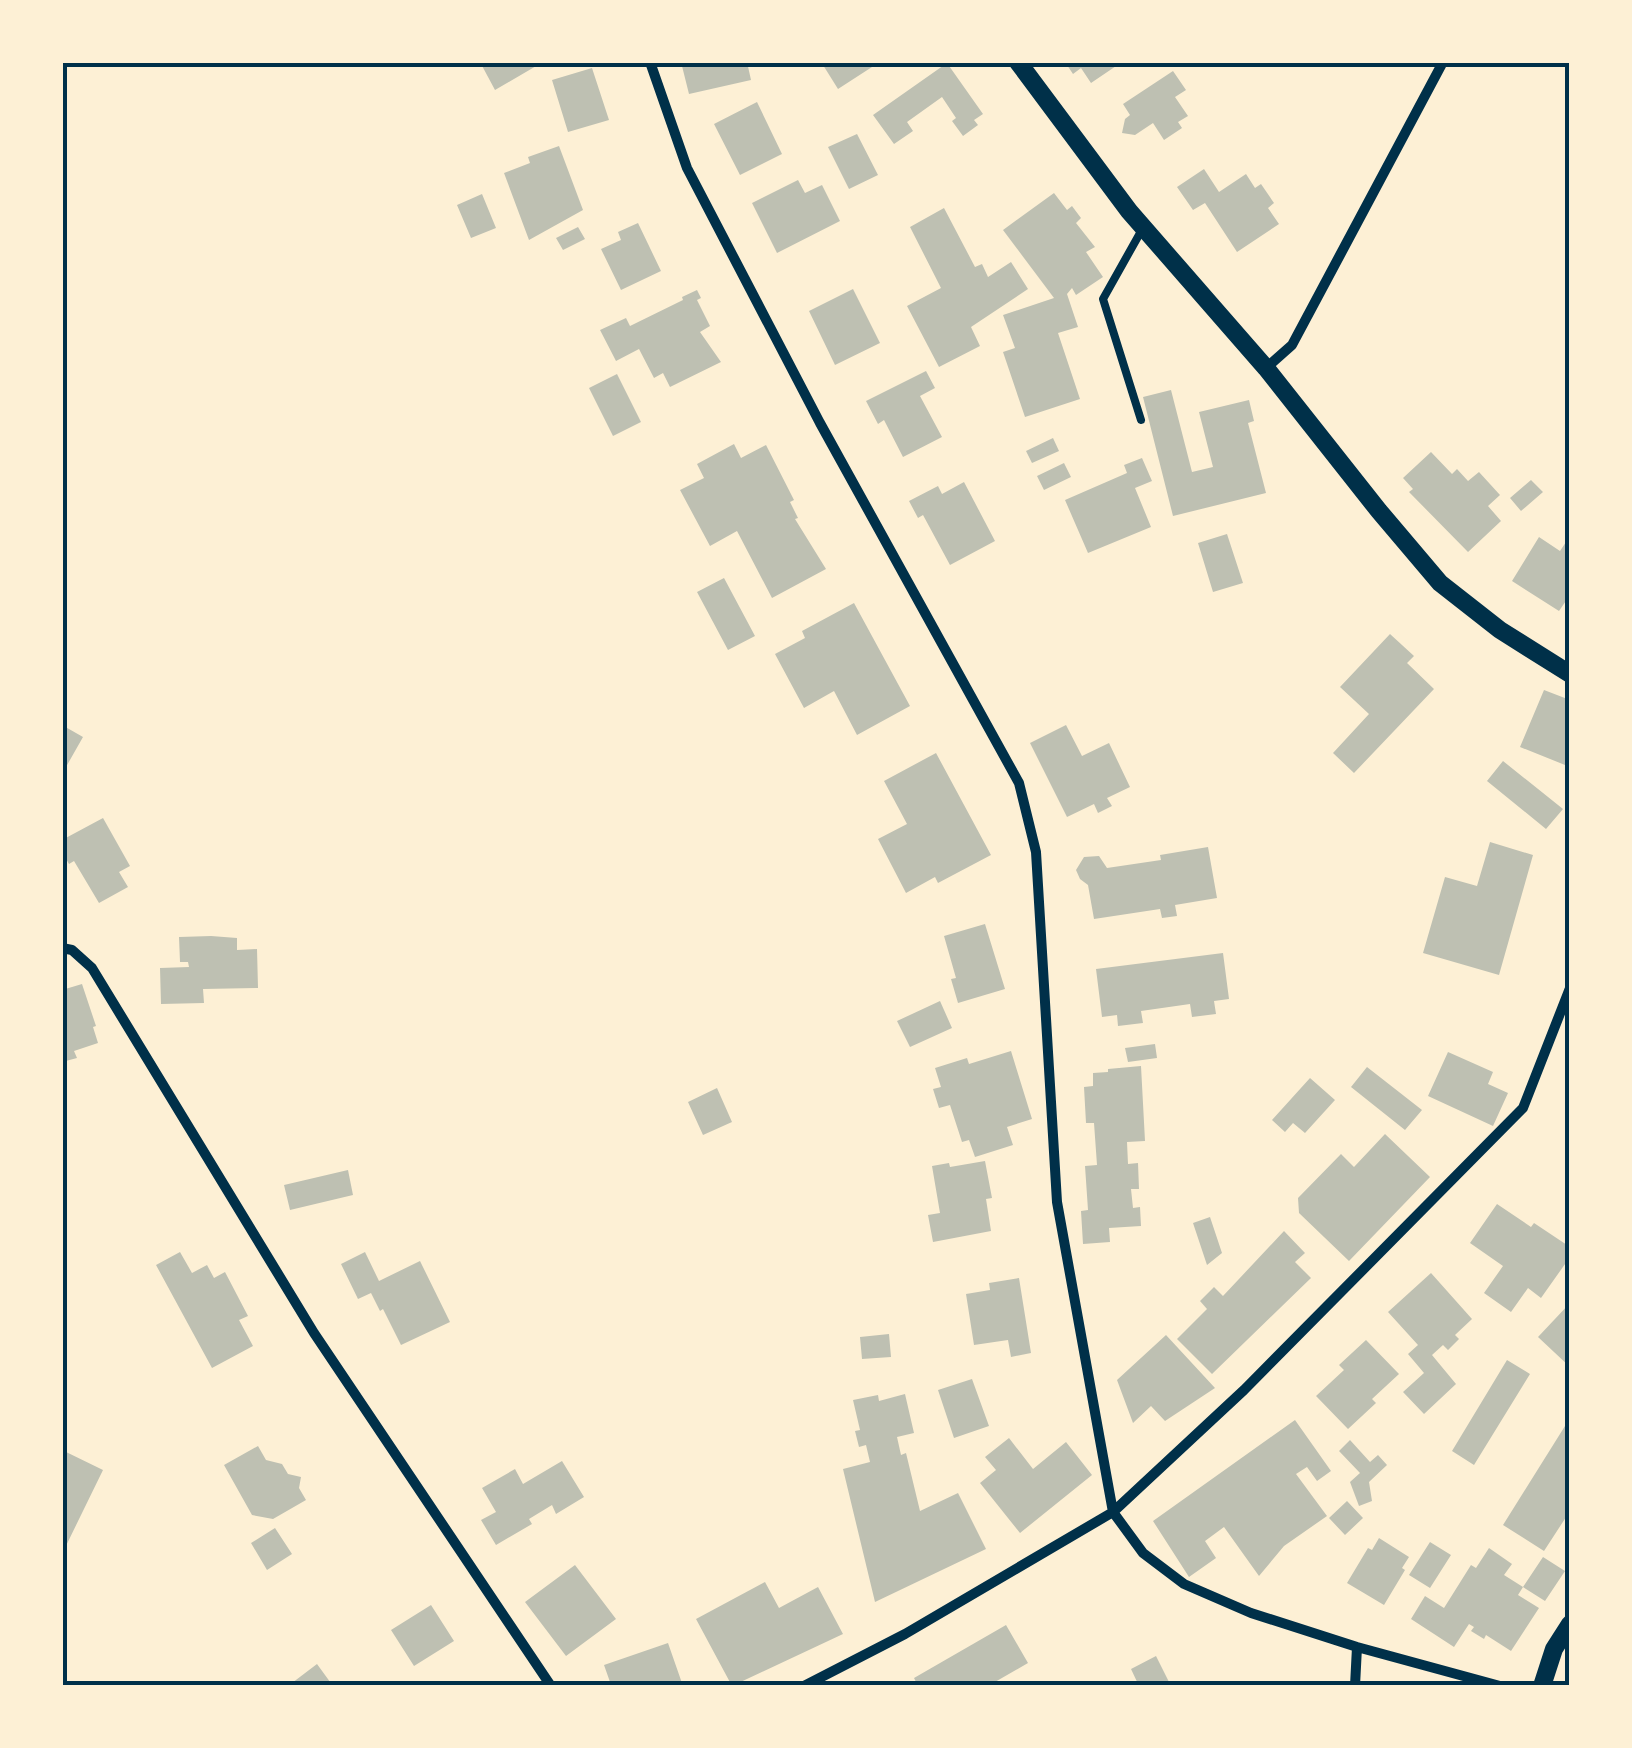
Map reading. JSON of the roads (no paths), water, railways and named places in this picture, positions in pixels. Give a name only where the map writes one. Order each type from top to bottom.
[{"type":"street","points":[[650,62],[687,168],[820,422],[1019,783],[1036,852],[1057,1202],[1112,1512],[1143,1553],[1184,1584],[1251,1613],[1356,1647],[1500,1686]]},
{"type":"street","points":[[1018,62],[1144,226],[1266,368],[1440,583],[1500,630],[1570,674]]},
{"type":"street","points":[[1266,368],[1292,344],[1443,62]]},
{"type":"street","points":[[62,948],[72,950],[92,968],[314,1333],[551,1686]]},
{"type":"street","points":[[804,1686],[905,1634],[1112,1512],[1244,1390],[1524,1108],[1570,988]]},
{"type":"street","points":[[1542,1686],[1554,1650],[1570,1624]]},
{"type":"street","points":[[1355,1686],[1356,1647]]},
{"type":"lane","points":[[1141,420],[1103,300],[1144,226]]}]
